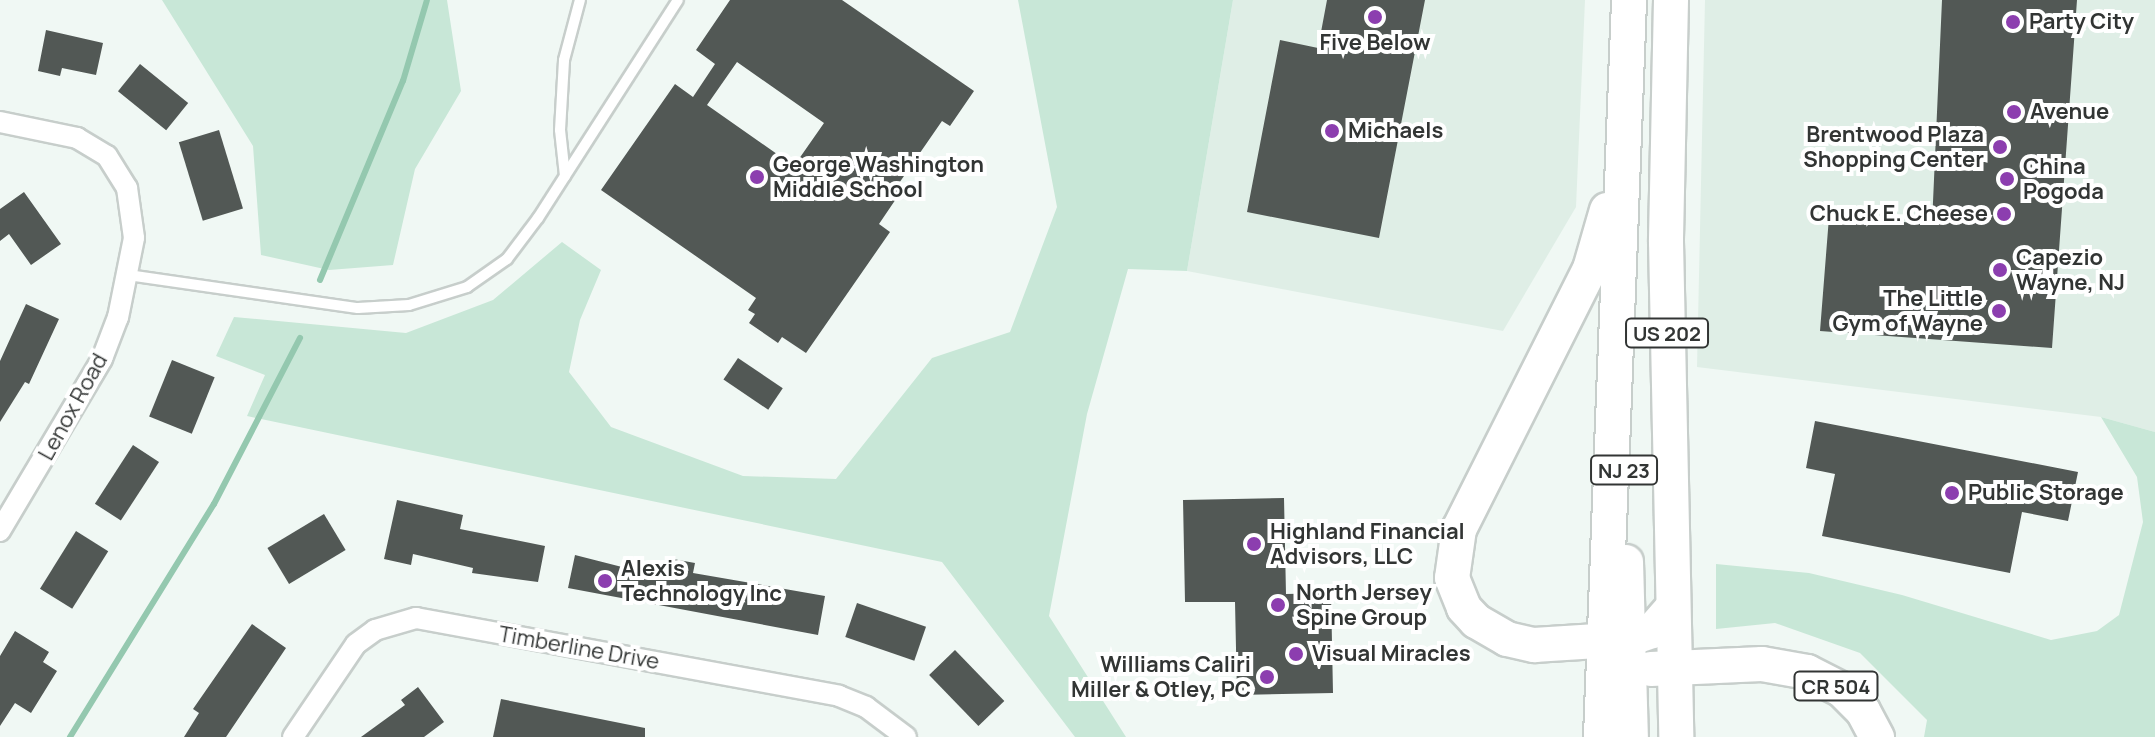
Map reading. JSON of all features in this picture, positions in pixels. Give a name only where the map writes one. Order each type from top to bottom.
[{"type":"highway","name":"US 202","points":[[1618,302],[1620,167],[1629,0]]},
{"type":"highway","name":"US 202","points":[[1671,0],[1666,257],[1676,737]]},
{"type":"highway","points":[[1620,167],[1590,269],[1475,494],[1451,565],[1464,608],[1491,633],[1534,645],[1616,640],[1652,631],[1673,607]]},
{"type":"highway","name":"NJ 23","points":[[1618,302],[1616,640],[1630,676],[1631,737]]},
{"type":"highway","points":[[1601,722],[1616,640]]},
{"type":"highway","name":"CR 504","points":[[1630,676],[1675,667],[1762,664],[1807,672],[1841,689],[1877,737]]},
{"type":"highway","points":[[1601,722],[1630,676]]},
{"type":"street","name":"Lenox Road","points":[[0,122],[77,138],[107,156],[127,188],[133,212],[128,275],[113,331],[83,399],[0,531]]},
{"type":"street","name":"Timberline Drive","points":[[293,737],[356,644],[375,630],[416,618],[839,696],[866,707],[906,737]]},
{"type":"lane","points":[[565,176],[560,130],[564,60],[580,0]]},
{"type":"lane","points":[[128,275],[358,308],[409,305],[467,287],[507,259],[565,176],[678,0]]},
{"type":"shaded area","points":[[1233,0],[1585,0],[1576,207],[1503,331],[1187,271]]},
{"type":"shaded area","name":"Brentwood Plaza Shopping Center","points":[[1705,0],[2155,0],[2155,432],[2101,417],[1697,367]]},
{"type":"green space","points":[[162,0],[447,0],[461,91],[415,169],[393,265],[329,270],[261,255],[253,146]]},
{"type":"green space","points":[[1018,0],[1233,0],[1187,271],[1128,269],[1087,414],[1049,616],[1126,737],[1075,737],[942,562],[247,416],[265,375],[216,356],[234,317],[406,333],[493,300],[562,242],[601,270],[580,320],[569,372],[611,427],[743,476],[836,479],[932,358],[1010,332],[1057,207]]},
{"type":"green space","points":[[2101,417],[2155,432],[2155,737],[1924,737],[1927,720],[1860,653],[1775,623],[1716,629],[1716,564],[1809,573],[1902,595],[2051,640],[2097,631],[2119,615],[2143,522],[2137,477]]},
{"type":"building","name":"George Washington Middle School","points":[[730,0],[842,0],[974,91],[950,126],[942,121],[895,189],[900,193],[879,224],[890,232],[806,353],[782,337],[778,343],[749,323],[755,314],[748,310],[756,298],[601,190],[675,84],[693,97],[715,64],[696,50]],"holes":[[[737,62],[824,123],[794,166],[707,105]]]},
{"type":"building","points":[[1327,0],[1425,0],[1379,238],[1247,212],[1280,40],[1318,48]]},
{"type":"building","name":"Brentwood Plaza Shopping Center","points":[[1942,0],[2077,0],[2052,348],[1820,331],[1829,217],[1932,224]]},
{"type":"building","points":[[46,30],[103,43],[96,75],[62,68],[60,76],[38,71]]},
{"type":"building","points":[[140,64],[188,103],[166,130],[118,91]]},
{"type":"building","points":[[219,130],[243,208],[203,221],[179,142]]},
{"type":"building","points":[[24,192],[61,244],[31,265],[9,234],[0,241],[0,209]]},
{"type":"building","points":[[26,304],[59,319],[29,384],[25,382],[0,422],[0,361]]},
{"type":"building","points":[[738,358],[783,388],[768,410],[723,380]]},
{"type":"building","points":[[172,360],[215,377],[192,434],[149,417]]},
{"type":"building","name":"Public Storage","points":[[1815,421],[2078,472],[2068,521],[2022,512],[2010,573],[1822,536],[1835,474],[1806,468]]},
{"type":"building","points":[[133,445],[159,462],[121,521],[95,504]]},
{"type":"building","points":[[1284,498],[1286,594],[1331,593],[1333,693],[1237,695],[1235,602],[1185,602],[1183,500]]},
{"type":"building","points":[[397,500],[463,515],[460,529],[545,546],[538,582],[472,573],[473,568],[413,554],[411,565],[384,559]]},
{"type":"building","points":[[324,514],[346,550],[289,584],[267,548]]},
{"type":"building","points":[[76,531],[108,551],[72,609],[40,589]]},
{"type":"building","points":[[575,555],[669,579],[673,559],[695,563],[693,573],[825,596],[818,635],[568,588]]},
{"type":"building","points":[[857,603],[926,627],[914,661],[845,637]]},
{"type":"building","points":[[252,624],[286,648],[226,737],[184,737],[199,713],[193,709]]},
{"type":"building","points":[[15,631],[49,652],[43,662],[57,671],[31,713],[15,703],[0,726],[0,656]]},
{"type":"building","points":[[955,650],[1004,701],[978,726],[929,675]]},
{"type":"building","points":[[418,687],[444,722],[424,737],[361,737],[405,705],[401,700]]},
{"type":"building","points":[[501,699],[645,728],[645,737],[493,737]]},
{"type":"waterway","points":[[320,280],[403,81],[427,0]]},
{"type":"waterway","points":[[70,737],[214,504],[300,338]]},
{"type":"place","name":"Five Below","points":[[1375,17]]},
{"type":"place","name":"Party City","points":[[2013,22]]},
{"type":"place","name":"Avenue","points":[[2014,112]]},
{"type":"place","name":"Michaels","points":[[1332,131]]},
{"type":"place","name":"Brentwood Plaza Shopping Center","points":[[2000,147]]},
{"type":"place","name":"George Washington Middle School","points":[[757,177]]},
{"type":"place","name":"China Pogoda","points":[[2007,179]]},
{"type":"place","name":"Chuck E. Cheese","points":[[2004,214]]},
{"type":"place","name":"Capezio Wayne, NJ","points":[[2000,270]]},
{"type":"place","name":"The Little Gym of Wayne","points":[[1999,311]]},
{"type":"place","name":"Public Storage","points":[[1952,493]]},
{"type":"place","name":"Highland Financial Advisors, LLC","points":[[1254,544]]},
{"type":"place","name":"Alexis Technology Inc","points":[[605,581]]},
{"type":"place","name":"North Jersey Spine Group","points":[[1278,605]]},
{"type":"place","name":"Visual Miracles","points":[[1296,654]]},
{"type":"place","name":"Williams Caliri Miller & Otley, PC","points":[[1267,677]]}]
